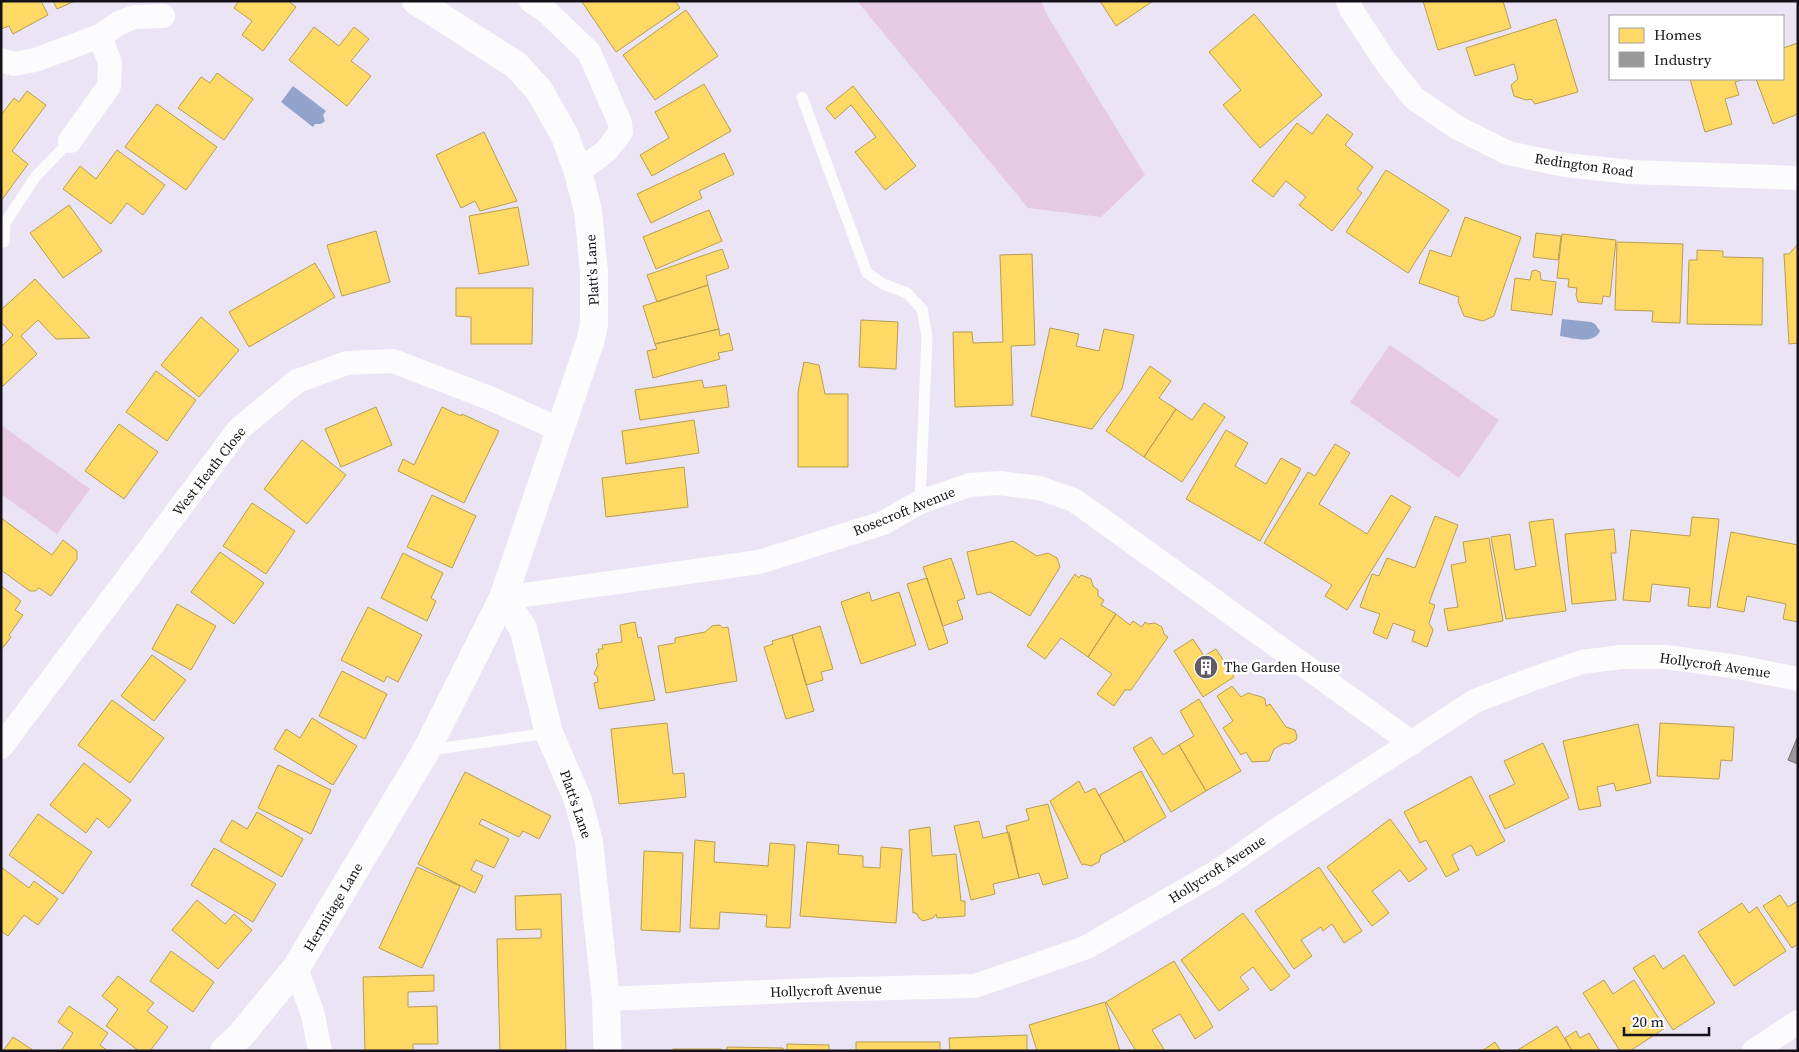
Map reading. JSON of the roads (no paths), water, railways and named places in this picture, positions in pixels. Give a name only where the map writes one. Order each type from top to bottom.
[{"type":"street","name":"Platt's Lane","points":[[416,1],[516,65],[539,90],[565,136],[578,172],[588,211],[594,271],[594,324],[591,339],[503,598],[426,750]]},
{"type":"street","points":[[531,1],[546,11],[589,52],[620,122],[621,132],[606,151],[578,172]]},
{"type":"street","name":"Redington Road","points":[[1348,1],[1352,12],[1414,98],[1458,128],[1508,153],[1565,165],[1631,172],[1798,178]]},
{"type":"street","points":[[1,60],[14,64],[35,60],[100,36],[119,23],[134,17],[163,16]]},
{"type":"street","points":[[70,140],[108,86],[110,63],[100,36]]},
{"type":"street","name":"West Heath Close","points":[[1,748],[239,429],[297,381],[347,363],[393,361],[488,397],[559,429]]},
{"type":"street","name":"Rosecroft Avenue","points":[[503,598],[759,562],[883,523],[920,502],[970,485],[998,484],[1039,488],[1074,500],[1412,742]]},
{"type":"street","name":"Platt's Lane","points":[[503,598],[523,628],[549,733],[578,800],[589,842],[606,999],[608,1051]]},
{"type":"street","name":"Hollycroft Avenue","points":[[606,999],[813,990],[976,986],[1085,948],[1215,873],[1277,830],[1476,701],[1582,662],[1621,656],[1665,657],[1738,666],[1798,679]]},
{"type":"street","name":"Hermitage Lane","points":[[224,1051],[241,1035],[296,968],[426,750]]},
{"type":"street","points":[[296,968],[313,1015],[320,1051]]},
{"type":"street","points":[[1754,1051],[1798,1022]]},
{"type":"lane","points":[[802,97],[867,273],[883,284],[907,293],[922,309],[927,338],[920,502]]},
{"type":"lane","points":[[4,242],[5,223],[36,176],[70,140]]},
{"type":"lane","points":[[426,750],[549,733]]},
{"type":"water","points":[[293,86],[326,111],[323,115],[325,121],[321,124],[315,124],[313,127],[281,102]]},
{"type":"water","points":[[1562,319],[1591,322],[1600,331],[1593,338],[1588,339],[1560,336]]},
{"type":"place","name":"The Garden House","points":[[1206,667]]}]
